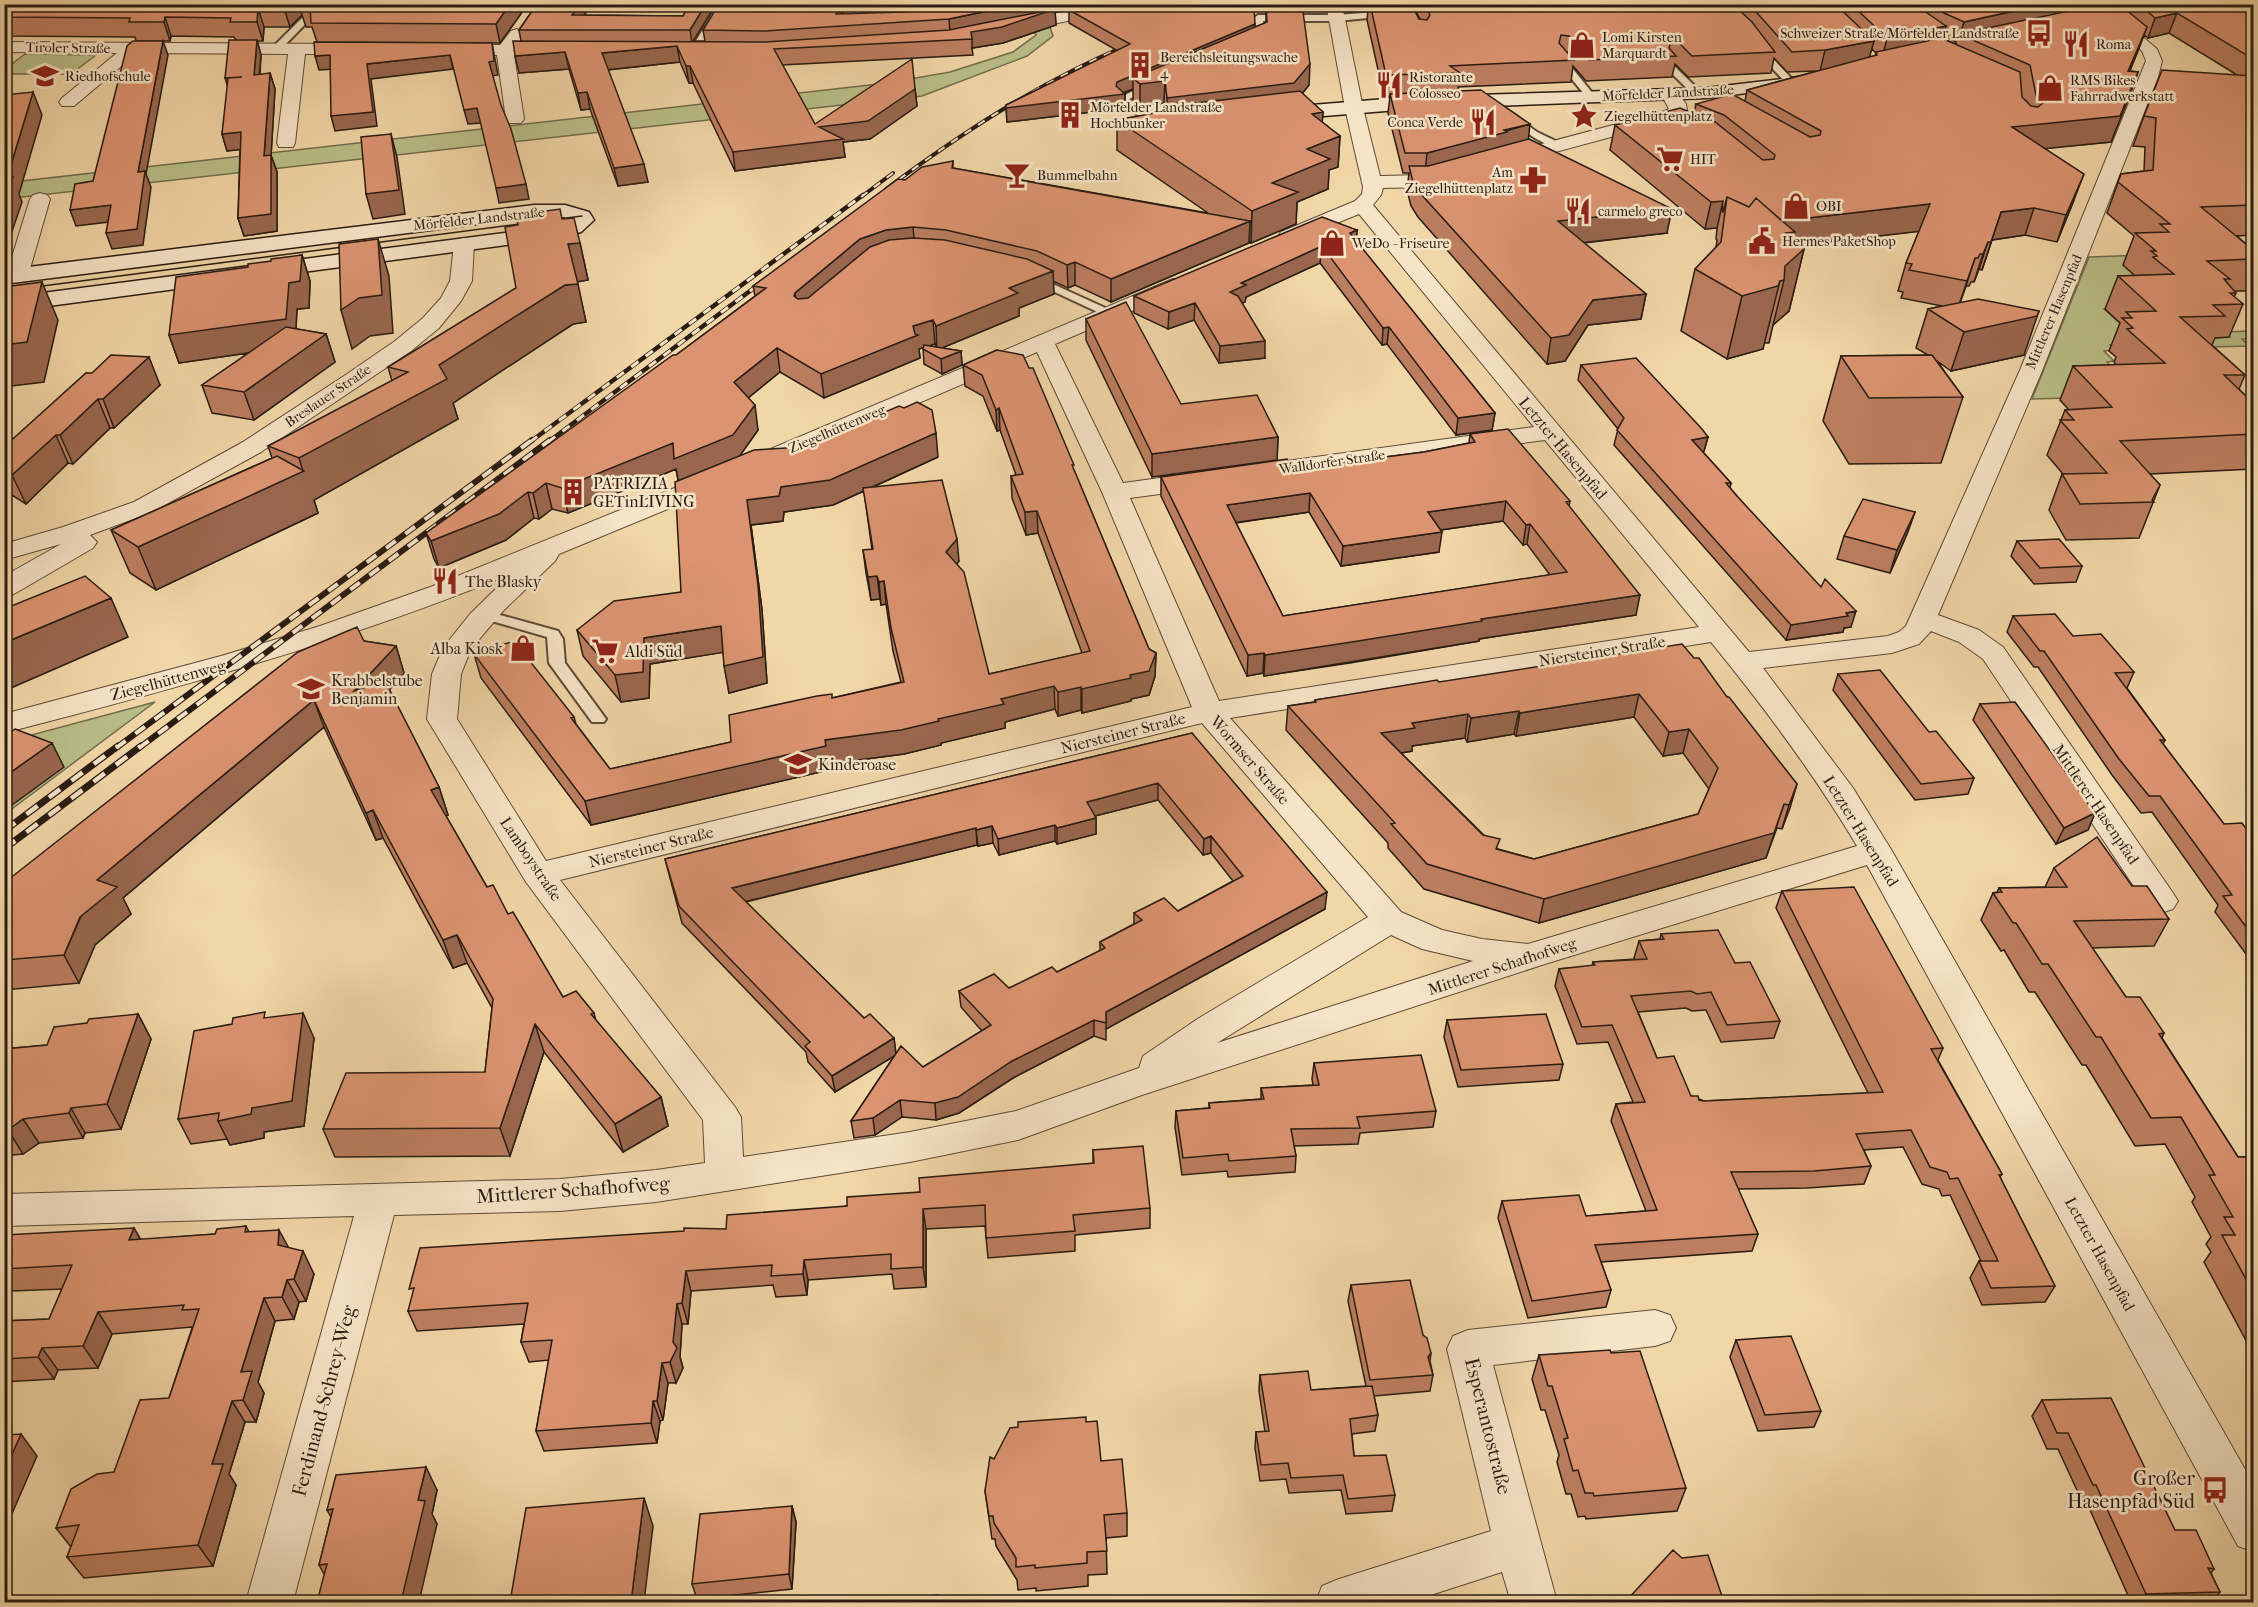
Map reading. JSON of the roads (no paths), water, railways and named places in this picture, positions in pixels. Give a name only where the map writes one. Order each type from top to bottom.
[{"type":"main road","name":"Mörfelder Landstraße","points":[[1256,117],[1354,106],[1670,94],[1707,97],[1814,80]]},
{"type":"main road","points":[[1157,129],[1180,126]]},
{"type":"main road","name":"Mörfelder Landstraße","points":[[4,305],[568,229],[581,224],[584,220],[582,216],[564,211],[534,211],[11,277]]},
{"type":"main road","points":[[318,238],[303,246],[297,253],[298,257],[306,261],[321,263]]},
{"type":"street","points":[[998,30],[1125,4]]},
{"type":"street","points":[[1262,247],[1362,205],[1371,195],[1373,182],[1354,106],[1340,13]]},
{"type":"street","name":"Mittlerer Hasenpfad","points":[[1742,662],[1892,644],[1909,638],[1918,630],[2026,375],[2031,371],[2154,61],[2149,49],[2108,15]]},
{"type":"street","points":[[515,119],[505,50],[529,17]]},
{"type":"street","name":"Tiroler Straße","points":[[4,47],[378,49]]},
{"type":"street","name":"Tiroler Straße","points":[[68,102],[131,49]]},
{"type":"street","points":[[286,143],[297,49]]},
{"type":"street","points":[[436,50],[570,50]]},
{"type":"street","points":[[688,51],[717,52]]},
{"type":"street","points":[[1492,163],[1559,145],[1664,123],[1678,111],[1677,104],[1670,94]]},
{"type":"street","points":[[1373,182],[1425,182],[1470,169]]},
{"type":"street","points":[[11,277],[40,199]]},
{"type":"street","name":"Letzter Hasenpfad","points":[[1362,205],[1742,662],[1842,795],[1876,851],[2253,1530]]},
{"type":"street","name":"Breslauer Straße","points":[[4,588],[252,447],[403,346],[431,323],[450,301],[461,281],[464,244]]},
{"type":"street","name":"Ziegelhüttenweg","points":[[4,724],[231,662],[330,632],[443,592],[1196,275]]},
{"type":"street","name":"Wormser Straße","points":[[1043,341],[1115,492],[1209,712],[1389,920],[1415,933],[1459,946],[1482,951],[1533,955]]},
{"type":"street","name":"Walldorfer Straße","points":[[1115,492],[1550,432]]},
{"type":"street","name":"Breslauer Straße","points":[[4,552],[72,533],[143,507]]},
{"type":"street","name":"Lamboystraße","points":[[555,546],[467,633],[451,659],[444,689],[442,719],[538,874],[722,1117],[726,1176]]},
{"type":"street","name":"Mittlerer Hasenpfad","points":[[1923,620],[1963,631],[1980,640],[1993,652],[2161,901]]},
{"type":"street","name":"Ziegelhüttenweg","points":[[264,682],[330,632]]},
{"type":"street","name":"Niersteiner Straße","points":[[538,874],[1209,712],[1717,633]]},
{"type":"street","name":"Mittlerer Schafhofweg","points":[[4,1210],[560,1195],[656,1186],[910,1147],[1018,1125],[1129,1085],[1533,955],[1876,851]]},
{"type":"street","name":"Mittlerer Schafhofweg","points":[[1129,1085],[1212,1028],[1389,920]]},
{"type":"street","name":"Ferdinand-Schrey-Weg","points":[[269,1602],[379,1199]]},
{"type":"street","name":"Esperantostraße","points":[[1534,1602],[1468,1349],[1655,1328]]},
{"type":"street","points":[[1339,1602],[1518,1545]]},
{"type":"lane","points":[[276,49],[321,4]]},
{"type":"lane","points":[[688,51],[722,4]]},
{"type":"lane","points":[[1251,44],[1262,39],[1258,18],[1444,8]]},
{"type":"lane","points":[[1340,13],[1372,20],[1412,17]]},
{"type":"lane","points":[[1752,42],[1791,84]]},
{"type":"lane","points":[[1561,60],[1592,97]]},
{"type":"lane","points":[[1670,67],[1707,97]]},
{"type":"lane","points":[[1157,129],[1123,98],[1166,80]]},
{"type":"lane","points":[[1493,100],[1534,134],[1559,145]]},
{"type":"lane","points":[[1022,275],[1108,313]]},
{"type":"lane","points":[[486,615],[553,634],[556,639],[557,663],[598,719]]},
{"type":"tram line","points":[[4,291],[582,216]]},
{"type":"railway","points":[[1233,11],[1256,4]]},
{"type":"railway","points":[[886,189],[1003,109],[1065,74],[1130,44]]},
{"type":"railway","points":[[861,197],[893,173]]},
{"type":"railway","points":[[530,442],[863,195]]},
{"type":"railway","points":[[548,442],[766,279]]},
{"type":"railway","points":[[116,748],[532,440]]},
{"type":"railway","points":[[139,748],[550,440]]},
{"type":"railway","points":[[4,831],[118,746]]},
{"type":"railway","points":[[4,849],[141,746]]},
{"type":"place","name":"Schweizer Straße/Mörfelder Landstraße","points":[[2039,33]]},
{"type":"place","name":"Roma","points":[[2076,44]]},
{"type":"place","name":"Lomi Kirsten Marquardt","points":[[1582,45]]},
{"type":"place","name":"Bereichsleitungswache 4","points":[[1140,65]]},
{"type":"place","name":"Riedhofschule","points":[[45,76]]},
{"type":"place","name":"Ristorante Colosseo","points":[[1389,85]]},
{"type":"place","name":"RMS Bikes Fahrradwerkstatt","points":[[2050,88]]},
{"type":"place","name":"Mörfelder Landstraße Hochbunker","points":[[1070,115]]},
{"type":"place","name":"Ziegelhüttenplatz","points":[[1584,116]]},
{"type":"place","name":"Conca Verde","points":[[1483,122]]},
{"type":"place","name":"HIT","points":[[1670,159]]},
{"type":"place","name":"Bummelbahn","points":[[1017,175]]},
{"type":"place","name":"Am Ziegelhüttenplatz","points":[[1533,180]]},
{"type":"place","name":"OBI","points":[[1796,206]]},
{"type":"place","name":"carmelo greco","points":[[1578,211]]},
{"type":"place","name":"Hermes PaketShop","points":[[1762,241]]},
{"type":"place","name":"WeDo - Friseure","points":[[1332,243]]},
{"type":"place","name":"PATRIZIA GETinLIVING","points":[[573,492]]},
{"type":"place","name":"The Blasky","points":[[445,581]]},
{"type":"place","name":"Alba Kiosk","points":[[523,648]]},
{"type":"place","name":"Aldi Süd","points":[[605,651]]},
{"type":"place","name":"Krabbelstube Benjamin","points":[[311,689]]},
{"type":"place","name":"Kinderoase","points":[[798,764]]},
{"type":"place","name":"Großer Hasenpfad Süd","points":[[2215,1490]]}]
